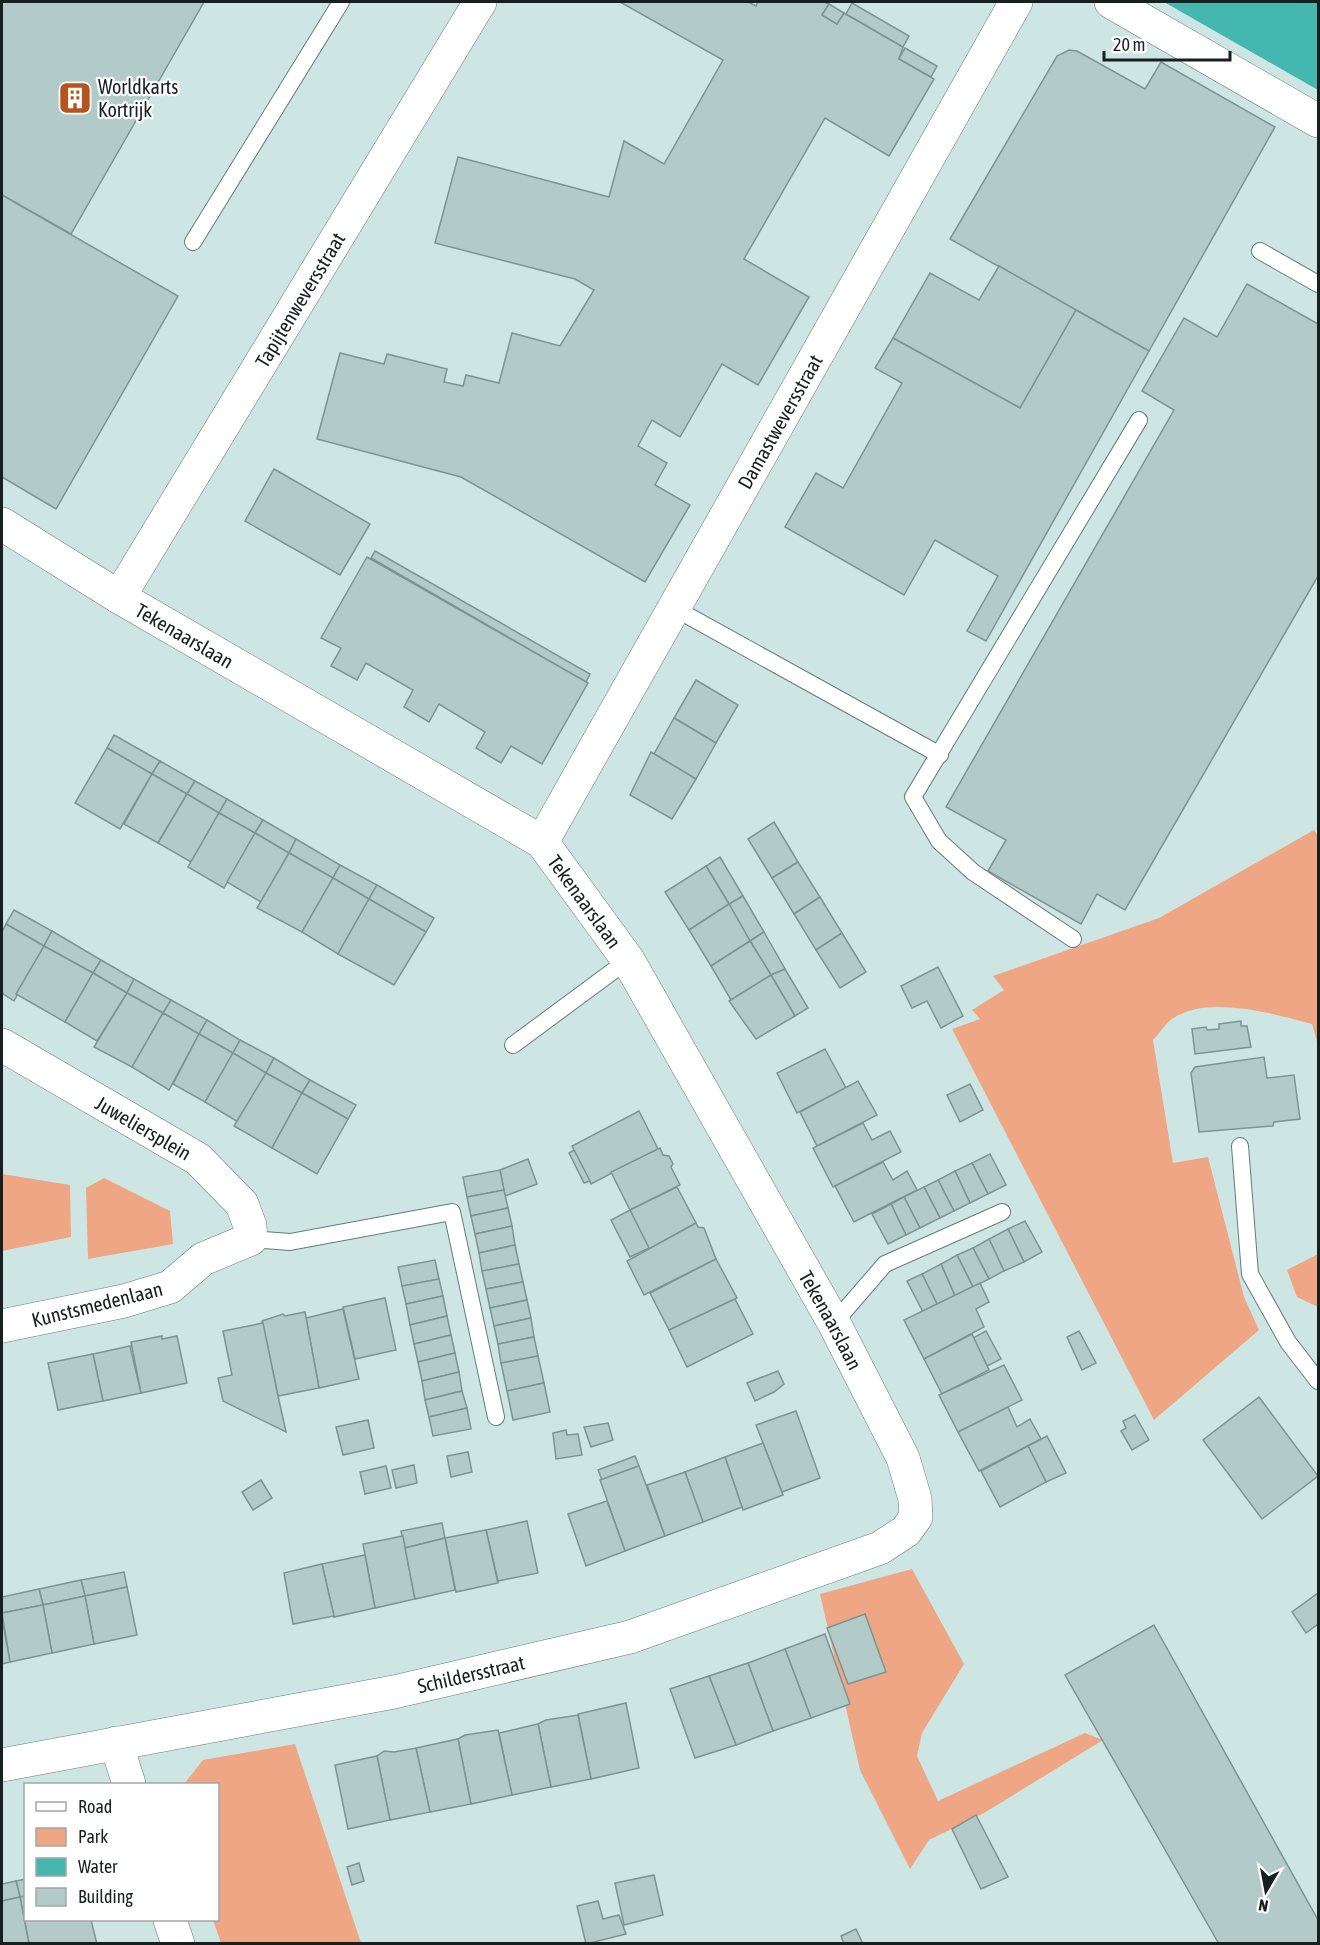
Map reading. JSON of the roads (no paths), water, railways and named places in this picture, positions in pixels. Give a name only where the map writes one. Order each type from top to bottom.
[{"type":"street","name":"Tapijtenweversstraat","points":[[119,597],[480,2]]},
{"type":"street","name":"Damastweversstraat","points":[[542,842],[1016,2]]},
{"type":"street","points":[[1111,2],[1318,121]]},
{"type":"street","name":"Tekenaarslaan","points":[[2,524],[119,597],[542,842],[628,960],[834,1323],[903,1458],[915,1499],[916,1516]]},
{"type":"street","name":"Juweliersplein","points":[[2,1045],[198,1159],[242,1204],[250,1226],[251,1239]]},
{"type":"street","name":"Kunstsmedenlaan","points":[[2,1326],[124,1301],[170,1287],[203,1259],[251,1239]]},
{"type":"street","name":"Schildersstraat","points":[[2,1765],[394,1692],[630,1638],[880,1548],[906,1531],[916,1516]]},
{"type":"street","points":[[116,1743],[128,1783]]},
{"type":"street","points":[[170,1921],[178,1944]]},
{"type":"lane","points":[[193,242],[341,2]]},
{"type":"lane","points":[[1260,251],[1318,284]]},
{"type":"lane","points":[[1073,939],[973,872],[939,841],[913,797],[1139,420]]},
{"type":"lane","points":[[674,608],[940,755]]},
{"type":"lane","points":[[513,1045],[628,960]]},
{"type":"lane","points":[[1240,1146],[1250,1274],[1288,1342],[1318,1381]]},
{"type":"lane","points":[[251,1239],[290,1242],[452,1212],[496,1417]]},
{"type":"lane","points":[[834,1323],[885,1264],[1002,1212]]},
{"type":"water","points":[[1164,2],[1318,2],[1318,90]]},
{"type":"place","name":"Worldkarts Kortrijk","points":[[75,98]]}]
